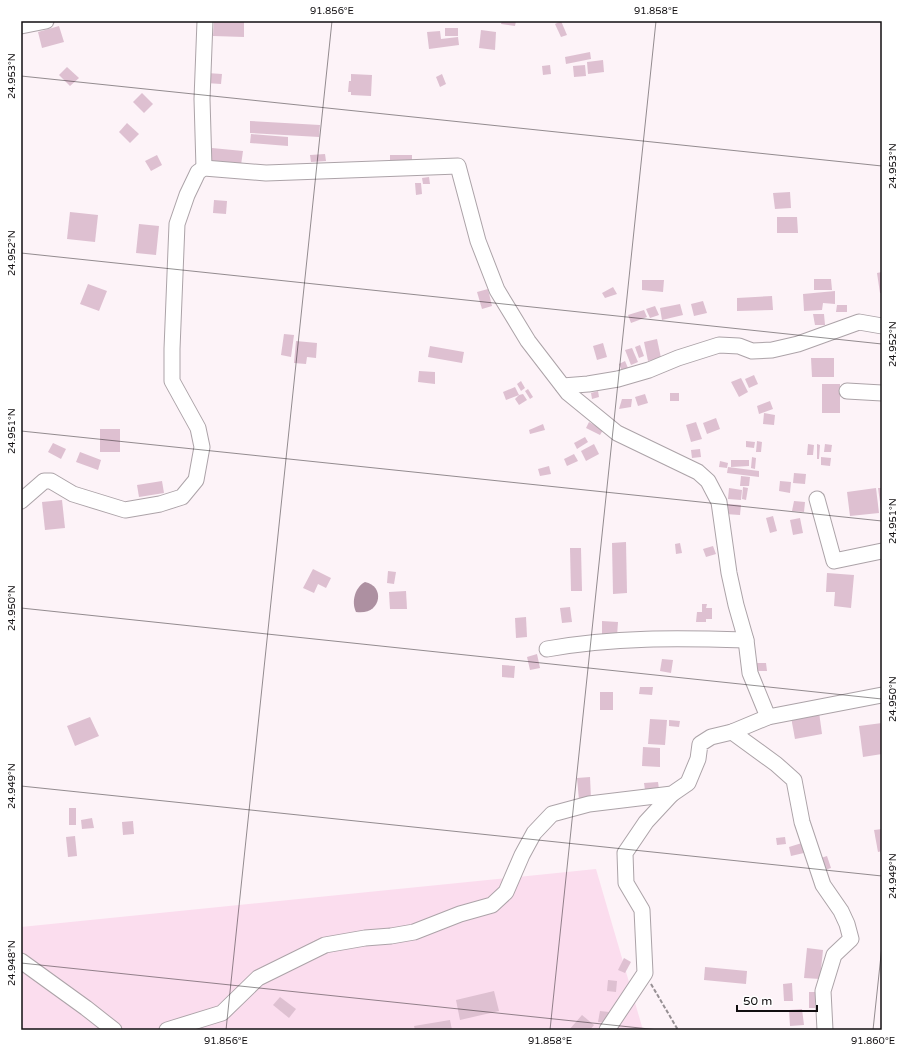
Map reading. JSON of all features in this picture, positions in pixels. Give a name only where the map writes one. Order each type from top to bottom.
[{"type":"street","points":[[21,26],[46,21]]},
{"type":"street","points":[[204,168],[202,99],[205,21]]},
{"type":"street","points":[[21,501],[44,480],[51,481],[73,494],[125,510],[160,504],[182,497],[196,480],[202,447],[198,428],[172,381],[172,349],[177,224],[189,190],[198,172],[204,168],[266,173],[458,166],[478,241],[497,290],[528,341],[563,386],[568,392],[618,433],[698,472],[708,481],[719,502],[729,573],[746,640],[750,673],[768,717]]},
{"type":"street","points":[[563,386],[588,384],[624,377],[649,370],[678,358],[718,345],[739,346],[752,351],[772,350],[798,344],[859,322],[882,326]]},
{"type":"street","points":[[847,391],[882,393]]},
{"type":"street","points":[[817,499],[834,561],[882,551]]},
{"type":"street","points":[[547,649],[587,643],[650,638],[746,640]]},
{"type":"street","points":[[607,1030],[645,973],[642,910],[626,883],[625,853],[646,822],[672,794],[688,783],[698,759],[700,744],[711,736],[732,732],[768,717],[882,696]]},
{"type":"street","points":[[732,732],[776,764],[794,780],[802,822],[823,886],[841,911],[847,924],[851,940],[834,955],[823,991],[825,1030]]},
{"type":"street","points":[[167,1030],[222,1013],[258,978],[325,945],[414,932],[460,914],[492,905],[506,892],[522,855],[534,833],[552,814],[589,804],[672,794]]},
{"type":"street","points":[[21,961],[114,1030]]},
{"type":"path","points":[[645,973],[678,1030]]},
{"type":"shaded area","points":[[365,582],[372,585],[376,589],[378,600],[371,610],[356,612],[354,599],[356,591]]},
{"type":"shaded area","points":[[596,869],[643,1030],[21,1030],[21,927]]},
{"type":"building","points":[[214,21],[244,21],[244,37],[213,36]]},
{"type":"building","points":[[502,21],[516,21],[515,26],[501,24]]},
{"type":"building","points":[[561,21],[567,35],[561,37],[555,24]]},
{"type":"building","points":[[59,26],[64,42],[42,48],[38,32]]},
{"type":"building","points":[[445,28],[458,28],[458,36],[445,36]]},
{"type":"building","points":[[481,30],[496,32],[495,50],[479,48]]},
{"type":"building","points":[[440,31],[441,39],[458,37],[459,45],[429,49],[427,32]]},
{"type":"building","points":[[590,52],[591,59],[566,64],[565,57]]},
{"type":"building","points":[[603,60],[604,72],[588,74],[587,62]]},
{"type":"building","points":[[550,65],[551,74],[543,75],[542,66]]},
{"type":"building","points":[[585,65],[586,76],[574,77],[573,66]]},
{"type":"building","points":[[67,67],[79,78],[70,86],[59,75]]},
{"type":"building","points":[[207,73],[222,74],[221,84],[206,83]]},
{"type":"building","points":[[351,74],[372,75],[371,96],[351,95],[351,92],[348,92]]},
{"type":"building","points":[[442,74],[446,84],[440,87],[436,77]]},
{"type":"building","points":[[142,93],[153,104],[144,113],[133,102]]},
{"type":"building","points":[[250,121],[320,125],[319,137],[250,133]]},
{"type":"building","points":[[127,123],[139,134],[130,143],[119,132]]},
{"type":"building","points":[[251,134],[288,137],[288,146],[250,143]]},
{"type":"building","points":[[212,148],[243,151],[241,165],[211,162]]},
{"type":"building","points":[[325,154],[326,161],[311,162],[310,155]]},
{"type":"building","points":[[157,155],[162,165],[151,171],[145,161]]},
{"type":"building","points":[[390,155],[412,155],[412,161],[390,162]]},
{"type":"building","points":[[429,177],[430,184],[423,184],[422,178]]},
{"type":"building","points":[[415,183],[421,183],[422,194],[416,195]]},
{"type":"building","points":[[790,192],[791,208],[775,209],[773,193]]},
{"type":"building","points":[[214,200],[227,201],[226,214],[213,213]]},
{"type":"building","points":[[70,212],[98,215],[95,242],[67,239]]},
{"type":"building","points":[[777,217],[797,217],[798,233],[777,233]]},
{"type":"building","points":[[139,224],[159,226],[156,255],[136,253]]},
{"type":"building","points":[[882,272],[882,293],[880,293],[877,273]]},
{"type":"building","points":[[814,279],[831,279],[832,290],[814,290]]},
{"type":"building","points":[[642,280],[664,280],[663,292],[642,290]]},
{"type":"building","points":[[88,284],[107,291],[99,311],[80,304]]},
{"type":"building","points":[[613,287],[617,294],[605,298],[602,293]]},
{"type":"building","points":[[488,289],[492,306],[482,309],[477,292]]},
{"type":"building","points":[[835,291],[835,304],[823,303],[822,310],[804,311],[803,294]]},
{"type":"building","points":[[772,296],[773,310],[737,311],[737,298]]},
{"type":"building","points":[[703,301],[707,313],[694,316],[691,304]]},
{"type":"building","points":[[680,304],[683,315],[662,320],[660,308]]},
{"type":"building","points":[[837,305],[847,305],[847,312],[836,312]]},
{"type":"building","points":[[655,306],[659,315],[650,318],[646,309]]},
{"type":"building","points":[[644,310],[647,317],[631,323],[628,315]]},
{"type":"building","points":[[813,314],[824,314],[825,325],[815,325]]},
{"type":"building","points":[[284,334],[294,335],[291,357],[281,355]]},
{"type":"building","points":[[657,339],[661,358],[648,361],[644,342]]},
{"type":"building","points":[[296,341],[317,343],[316,358],[307,357],[306,364],[294,363]]},
{"type":"building","points":[[603,343],[607,357],[597,360],[593,346]]},
{"type":"building","points":[[640,345],[644,356],[639,358],[635,347]]},
{"type":"building","points":[[430,346],[464,352],[462,363],[428,357]]},
{"type":"building","points":[[632,348],[638,362],[631,365],[625,350]]},
{"type":"building","points":[[811,358],[834,358],[834,377],[812,377]]},
{"type":"building","points":[[625,361],[628,368],[622,371],[619,364]]},
{"type":"building","points":[[419,371],[435,372],[435,384],[418,382]]},
{"type":"building","points":[[754,375],[758,384],[749,388],[745,379]]},
{"type":"building","points":[[741,378],[748,392],[739,397],[731,382]]},
{"type":"building","points":[[521,381],[525,388],[521,391],[517,384]]},
{"type":"building","points":[[822,384],[840,384],[840,413],[822,413]]},
{"type":"building","points":[[515,387],[519,395],[506,400],[503,392]]},
{"type":"building","points":[[528,389],[533,397],[530,399],[525,391]]},
{"type":"building","points":[[598,391],[599,397],[592,399],[591,393]]},
{"type":"building","points":[[670,393],[679,393],[679,401],[670,401]]},
{"type":"building","points":[[523,394],[527,400],[519,405],[515,399],[519,395]]},
{"type":"building","points":[[645,394],[648,403],[638,406],[635,397]]},
{"type":"building","points":[[622,399],[632,399],[631,407],[619,409]]},
{"type":"building","points":[[770,401],[773,409],[759,414],[757,406]]},
{"type":"building","points":[[764,413],[775,415],[774,425],[763,424]]},
{"type":"building","points":[[716,418],[720,429],[707,434],[703,423]]},
{"type":"building","points":[[589,422],[603,430],[600,435],[586,428]]},
{"type":"building","points":[[696,422],[702,439],[691,442],[686,425]]},
{"type":"building","points":[[543,424],[545,430],[530,434],[529,430]]},
{"type":"building","points":[[100,429],[120,429],[120,452],[100,452]]},
{"type":"building","points":[[585,437],[588,442],[577,449],[574,443]]},
{"type":"building","points":[[746,441],[755,442],[754,448],[746,447]]},
{"type":"building","points":[[757,441],[762,442],[761,452],[756,452]]},
{"type":"building","points":[[53,443],[66,449],[61,459],[48,452]]},
{"type":"building","points":[[594,444],[599,454],[586,461],[581,451]]},
{"type":"building","points":[[808,444],[814,445],[813,455],[807,455]]},
{"type":"building","points":[[817,444],[820,445],[819,459],[817,459]]},
{"type":"building","points":[[825,444],[832,445],[831,452],[824,452]]},
{"type":"building","points":[[700,449],[701,457],[692,458],[691,450]]},
{"type":"building","points":[[80,452],[101,460],[98,470],[76,462]]},
{"type":"building","points":[[574,454],[578,461],[567,466],[564,459]]},
{"type":"building","points":[[752,457],[756,458],[755,469],[751,468]]},
{"type":"building","points":[[821,457],[831,458],[830,466],[821,465]]},
{"type":"building","points":[[731,460],[749,460],[749,466],[731,467]]},
{"type":"building","points":[[720,461],[728,463],[727,468],[719,467]]},
{"type":"building","points":[[549,466],[551,474],[540,476],[538,469]]},
{"type":"building","points":[[728,467],[759,471],[759,477],[727,473]]},
{"type":"building","points":[[794,473],[806,474],[805,484],[793,483]]},
{"type":"building","points":[[741,476],[750,477],[749,486],[740,486]]},
{"type":"building","points":[[162,481],[164,493],[139,497],[137,485]]},
{"type":"building","points":[[780,481],[791,482],[790,493],[779,491]]},
{"type":"building","points":[[743,487],[748,488],[746,500],[742,499]]},
{"type":"building","points":[[729,488],[742,490],[741,500],[728,499]]},
{"type":"building","points":[[876,488],[879,513],[850,516],[847,492]]},
{"type":"building","points":[[878,488],[882,488],[882,509],[881,509]]},
{"type":"building","points":[[62,500],[65,528],[45,530],[42,502]]},
{"type":"building","points":[[794,501],[805,502],[804,512],[792,511]]},
{"type":"building","points":[[726,504],[741,505],[740,515],[725,514]]},
{"type":"building","points":[[773,516],[777,531],[770,533],[766,518]]},
{"type":"building","points":[[800,518],[803,533],[793,535],[790,520]]},
{"type":"building","points":[[626,542],[627,593],[613,594],[612,543]]},
{"type":"building","points":[[680,543],[682,553],[676,554],[675,544]]},
{"type":"building","points":[[713,546],[716,554],[706,557],[703,549]]},
{"type":"building","points":[[570,548],[581,548],[582,591],[571,591]]},
{"type":"building","points":[[313,569],[331,578],[326,588],[318,584],[314,593],[303,588]]},
{"type":"building","points":[[388,571],[396,572],[394,584],[387,583]]},
{"type":"building","points":[[827,573],[854,575],[851,608],[834,606],[835,592],[826,592]]},
{"type":"building","points":[[406,591],[407,609],[390,609],[389,592]]},
{"type":"building","points":[[702,604],[707,604],[706,608],[712,608],[712,619],[706,619],[706,622],[696,622],[697,612],[702,612]]},
{"type":"building","points":[[570,607],[572,622],[562,623],[560,608]]},
{"type":"building","points":[[526,617],[527,637],[516,638],[515,618]]},
{"type":"building","points":[[602,621],[618,622],[617,636],[602,636]]},
{"type":"building","points":[[537,654],[540,668],[530,670],[527,657]]},
{"type":"building","points":[[662,659],[673,660],[671,673],[660,671]]},
{"type":"building","points":[[753,663],[766,663],[767,671],[753,671]]},
{"type":"building","points":[[502,665],[515,666],[514,678],[502,677]]},
{"type":"building","points":[[640,687],[653,687],[652,695],[639,694]]},
{"type":"building","points":[[600,692],[613,692],[613,710],[600,710]]},
{"type":"building","points":[[819,712],[822,734],[795,739],[791,717]]},
{"type":"building","points":[[90,717],[99,736],[75,746],[67,726]]},
{"type":"building","points":[[650,719],[667,720],[665,745],[648,744]]},
{"type":"building","points":[[669,720],[680,721],[679,727],[669,726]]},
{"type":"building","points":[[882,723],[882,754],[863,757],[859,726]]},
{"type":"building","points":[[643,747],[660,748],[660,767],[642,766]]},
{"type":"building","points":[[590,777],[591,799],[579,800],[577,778]]},
{"type":"building","points":[[658,782],[659,789],[645,790],[644,783]]},
{"type":"building","points":[[69,808],[76,808],[76,825],[69,825]]},
{"type":"building","points":[[92,818],[94,828],[82,829],[81,820]]},
{"type":"building","points":[[133,821],[134,834],[123,835],[122,822]]},
{"type":"building","points":[[882,829],[882,851],[878,852],[874,830]]},
{"type":"building","points":[[75,836],[77,856],[68,857],[66,837]]},
{"type":"building","points":[[785,837],[786,844],[777,845],[776,838]]},
{"type":"building","points":[[805,842],[808,852],[791,856],[789,847]]},
{"type":"building","points":[[827,856],[831,868],[825,870],[821,858]]},
{"type":"building","points":[[807,948],[823,950],[820,979],[804,978]]},
{"type":"building","points":[[624,958],[631,962],[625,973],[618,970]]},
{"type":"building","points":[[705,967],[747,971],[746,984],[704,980]]},
{"type":"building","points":[[608,980],[617,981],[616,992],[607,991]]},
{"type":"building","points":[[792,983],[793,1001],[784,1001],[783,984]]},
{"type":"building","points":[[494,991],[499,1011],[460,1020],[456,1000]]},
{"type":"building","points":[[809,992],[815,992],[815,1008],[809,1008]]},
{"type":"building","points":[[280,997],[296,1009],[289,1018],[273,1005]]},
{"type":"building","points":[[802,1009],[804,1025],[790,1026],[789,1010]]},
{"type":"building","points":[[600,1011],[609,1012],[607,1023],[598,1022]]},
{"type":"building","points":[[582,1015],[594,1025],[590,1030],[569,1030]]},
{"type":"building","points":[[450,1020],[452,1030],[415,1030],[414,1026]]}]
